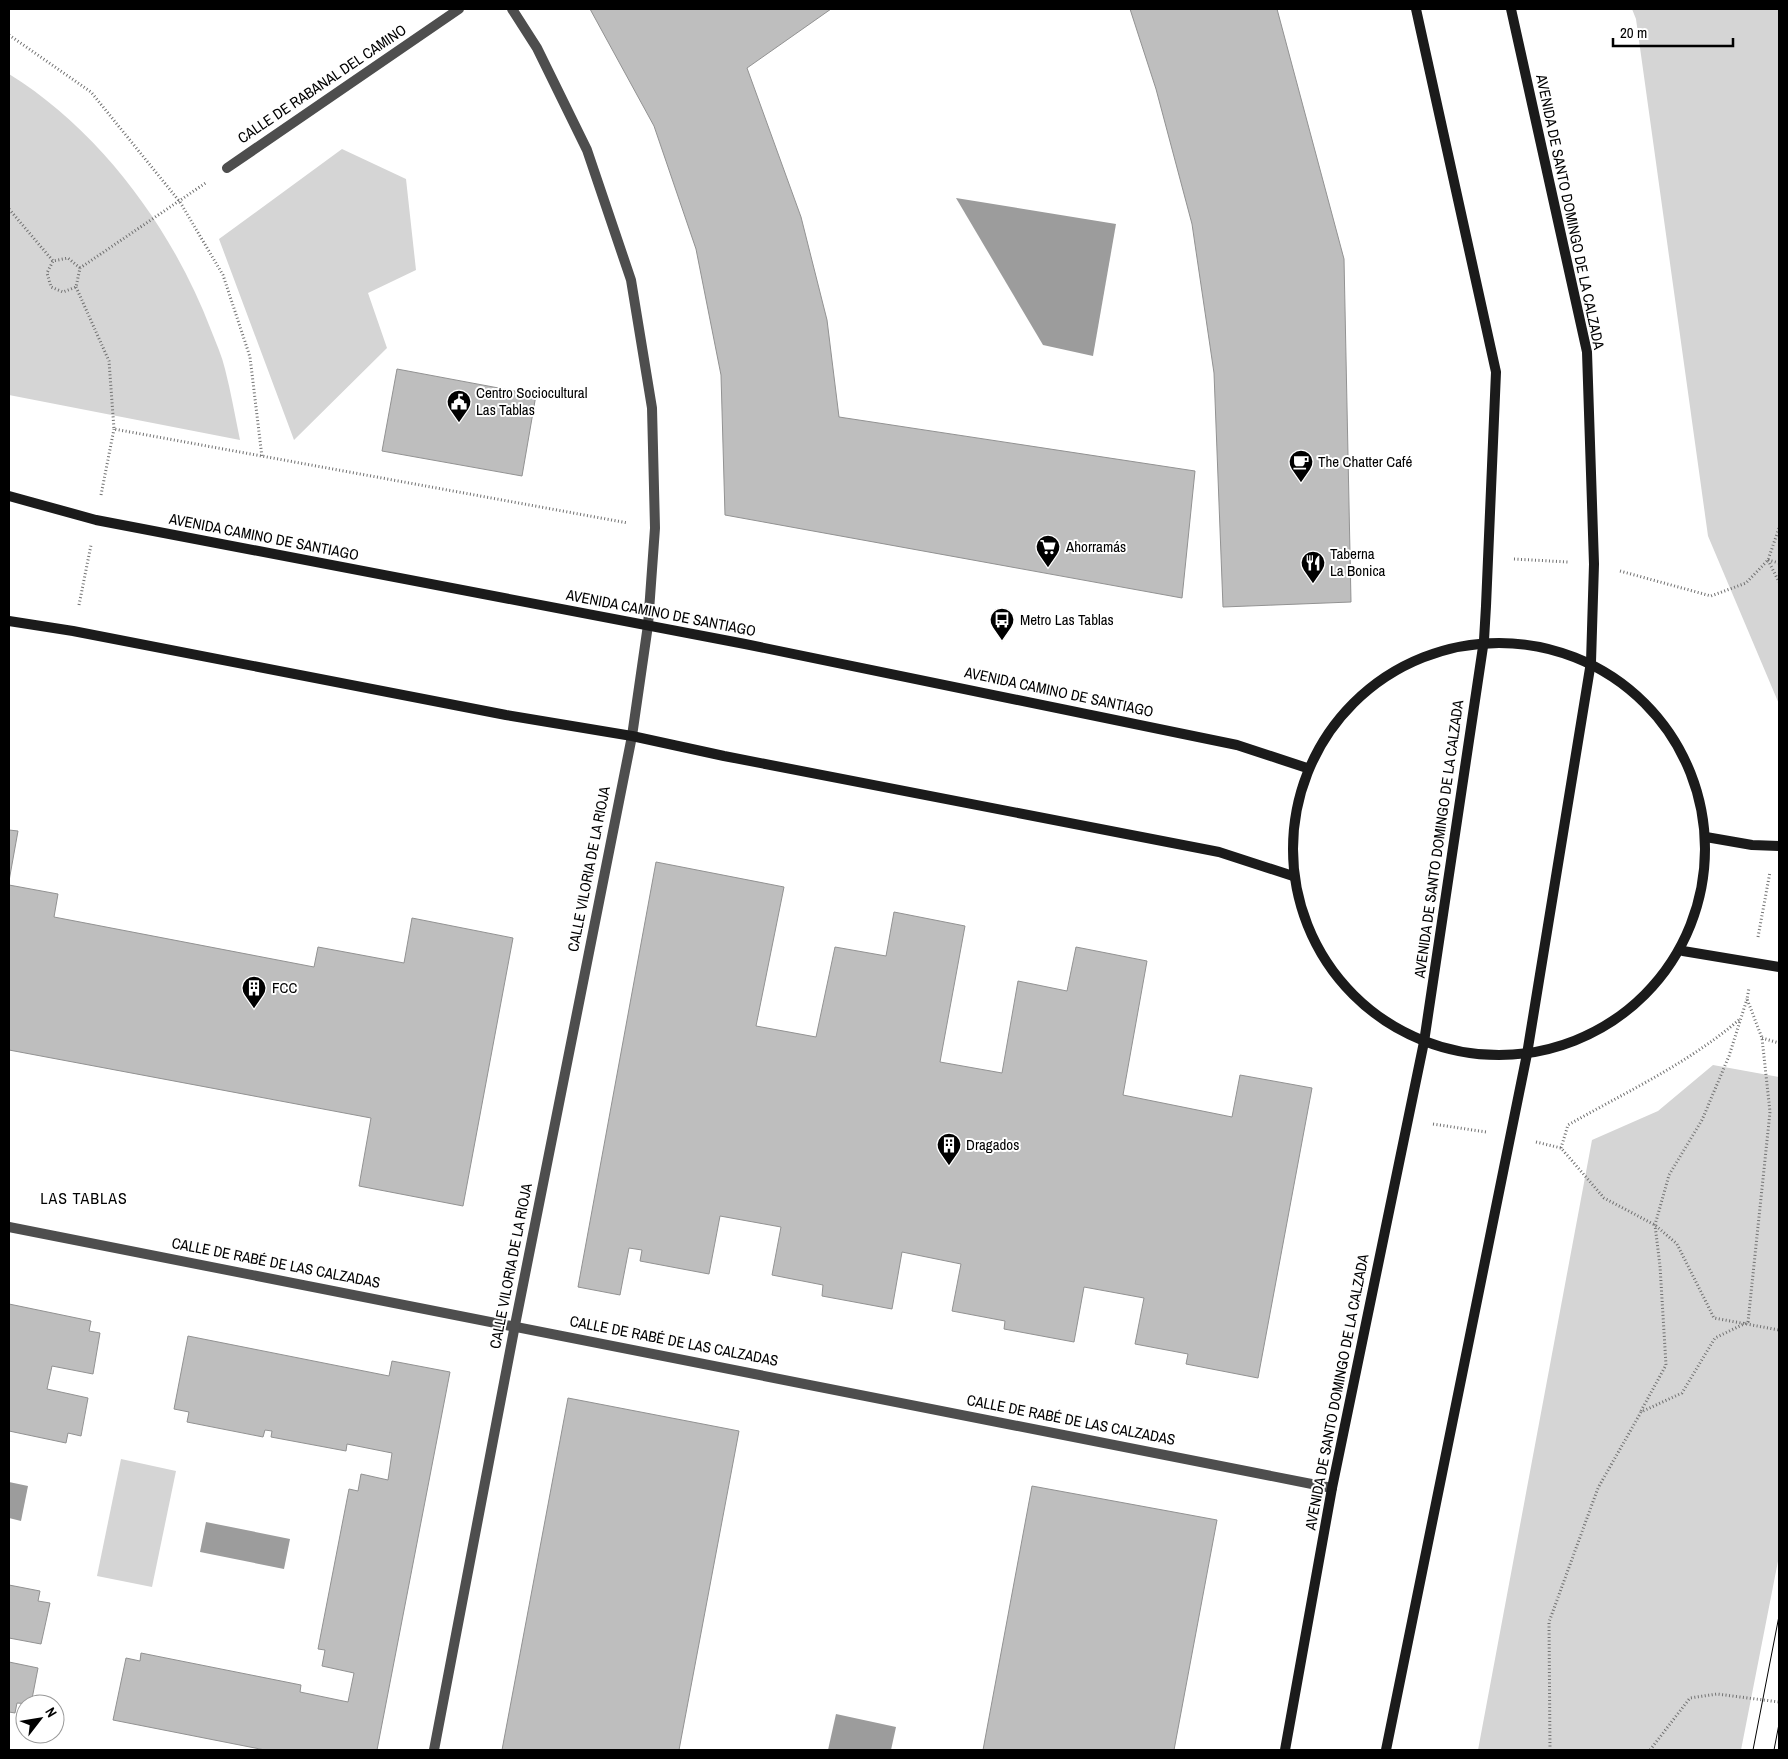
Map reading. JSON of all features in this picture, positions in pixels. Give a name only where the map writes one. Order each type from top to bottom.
[{"type":"street","name":"CALLE DE RABANAL DEL CAMINO","points":[[227,168],[459,9]]},
{"type":"street","name":"CALLE VILORIA DE LA RIOJA","points":[[434,1750],[515,1325],[632,736],[648,625],[655,528],[652,408],[631,280],[587,150],[537,48],[512,9]]},
{"type":"street","name":"AVENIDA DE SANTO DOMINGO DE LA CALZADA","points":[[1285,1750],[1332,1488],[1424,1042],[1484,640],[1496,372],[1416,9]]},
{"type":"street","name":"AVENIDA DE SANTO DOMINGO DE LA CALZADA","points":[[1386,1750],[1527,1054],[1592,662],[1594,564],[1587,352],[1511,9]]},
{"type":"street","name":"AVENIDA CAMINO DE SANTIAGO","points":[[9,496],[96,520],[648,625],[1237,744],[1306,768]]},
{"type":"street","points":[[9,621],[73,631],[506,715],[632,736],[724,756],[1219,852],[1293,876]]},
{"type":"street","points":[[1484,640],[1539,644],[1592,662],[1649,706],[1689,766],[1706,837],[1699,897],[1683,951],[1649,994],[1617,1019],[1566,1045],[1527,1054],[1484,1055],[1457,1052],[1424,1042],[1361,1004],[1316,946],[1293,876],[1296,821],[1306,768],[1348,704],[1410,659],[1484,640]]},
{"type":"street","points":[[1706,837],[1752,845],[1777,846]]},
{"type":"street","points":[[1683,951],[1779,967]]},
{"type":"street","name":"CALLE DE RABÉ DE LAS CALZADAS","points":[[9,1227],[515,1325],[1332,1488]]},
{"type":"path","points":[[9,35],[91,92],[180,202],[223,275],[250,357],[262,458]]},
{"type":"path","points":[[227,168],[180,202],[80,268],[76,287],[109,361],[114,429],[262,458],[655,528]]},
{"type":"path","points":[[9,209],[54,261]]},
{"type":"path","points":[[76,287],[63,292],[51,286],[47,273],[54,261],[68,258],[80,268]]},
{"type":"path","points":[[1686,590],[1711,596],[1746,583],[1768,560],[1779,528]]},
{"type":"path","points":[[1768,560],[1779,563]]},
{"type":"path","points":[[1768,560],[1779,582]]},
{"type":"path","points":[[1550,1750],[1549,1622],[1598,1488],[1666,1365],[1660,1266],[1655,1225],[1669,1175],[1702,1120],[1729,1056],[1748,999],[1753,962],[1777,846]]},
{"type":"path","points":[[1748,999],[1762,1038],[1770,1112],[1748,1322]]},
{"type":"path","points":[[1561,1148],[1568,1125],[1684,1059],[1722,1035],[1741,1018]]},
{"type":"path","points":[[1762,1038],[1779,1043]]},
{"type":"path","points":[[1407,1121],[1510,1136],[1561,1148],[1604,1198],[1655,1225],[1677,1244],[1714,1318],[1748,1322],[1779,1330]]},
{"type":"path","points":[[1641,1412],[1682,1393],[1715,1338],[1748,1322]]},
{"type":"path","points":[[1650,1750],[1690,1698],[1717,1694],[1779,1702]]},
{"type":"shaded area","points":[[1632,9],[1779,9],[1779,704],[1708,536],[1636,19]]},
{"type":"shaded area","points":[[9,74],[43,97],[74,124],[130,186],[155,220],[195,293],[219,349],[240,440],[9,395]]},
{"type":"shaded area","points":[[342,149],[406,179],[416,270],[368,293],[387,348],[294,440],[219,239]]},
{"type":"shaded area","points":[[956,198],[1116,224],[1093,356],[1043,345]]},
{"type":"shaded area","points":[[1713,1065],[1779,1077],[1779,1556],[1741,1750],[1478,1750],[1592,1140],[1658,1111]]},
{"type":"shaded area","points":[[121,1459],[176,1471],[152,1587],[97,1576]]},
{"type":"shaded area","points":[[9,1482],[28,1486],[21,1521],[9,1518]]},
{"type":"shaded area","points":[[206,1522],[290,1539],[284,1569],[200,1552]]},
{"type":"shaded area","points":[[836,1714],[896,1727],[891,1750],[828,1750]]},
{"type":"building","points":[[590,9],[831,9],[747,68],[801,217],[827,320],[839,417],[1195,471],[1182,598],[725,515],[721,375],[696,249],[654,126]]},
{"type":"building","points":[[1130,9],[1277,9],[1344,259],[1351,602],[1223,607],[1214,373],[1192,224],[1156,89]]},
{"type":"building","name":"Centro Sociocultural Las Tablas","points":[[397,369],[536,395],[522,476],[382,451]]},
{"type":"building","points":[[9,830],[18,831],[9,881]]},
{"type":"building","name":"Dragados","points":[[656,862],[784,887],[756,1026],[816,1037],[835,947],[886,956],[894,912],[965,926],[940,1062],[1002,1073],[1018,981],[1067,991],[1076,947],[1147,961],[1123,1095],[1232,1117],[1240,1075],[1312,1088],[1258,1378],[1186,1364],[1188,1354],[1135,1344],[1144,1298],[1084,1287],[1074,1342],[1004,1329],[1005,1321],[952,1311],[961,1264],[902,1252],[892,1309],[822,1296],[823,1285],[772,1275],[781,1227],[720,1216],[709,1274],[640,1261],[642,1250],[629,1248],[620,1295],[578,1287]]},
{"type":"building","name":"FCC","points":[[9,885],[58,894],[54,917],[314,967],[318,947],[404,963],[412,918],[513,938],[463,1206],[359,1186],[371,1118],[9,1050]]},
{"type":"building","points":[[9,1304],[91,1321],[89,1331],[100,1333],[93,1374],[52,1366],[47,1389],[88,1398],[81,1436],[68,1433],[66,1443],[9,1431]]},
{"type":"building","points":[[188,1336],[389,1376],[392,1361],[450,1372],[377,1750],[265,1750],[113,1720],[126,1658],[140,1661],[141,1653],[301,1685],[300,1692],[348,1702],[354,1673],[322,1666],[325,1650],[318,1649],[349,1489],[358,1491],[361,1474],[388,1480],[392,1453],[347,1444],[346,1451],[271,1437],[272,1431],[265,1430],[263,1437],[187,1422],[189,1412],[174,1409]]},
{"type":"building","points":[[568,1398],[739,1431],[679,1750],[502,1750]]},
{"type":"building","points":[[1032,1486],[1217,1520],[1174,1750],[983,1750]]},
{"type":"building","points":[[9,1585],[40,1591],[38,1601],[50,1603],[41,1644],[9,1638]]},
{"type":"building","points":[[9,1662],[38,1668],[33,1694],[15,1694],[15,1713],[9,1712]]},
{"type":"tram line","points":[[1753,1750],[1779,1616]]},
{"type":"tram line","points":[[1774,1750],[1779,1724]]},
{"type":"place","name":"Centro Sociocultural Las Tablas","points":[[459,423]]},
{"type":"place","name":"The Chatter Café","points":[[1301,483]]},
{"type":"place","name":"Ahorramás","points":[[1048,568]]},
{"type":"place","name":"Taberna La Bonica","points":[[1313,584]]},
{"type":"place","name":"Metro Las Tablas","points":[[1002,641]]},
{"type":"place","name":"FCC","points":[[254,1009]]},
{"type":"place","name":"Dragados","points":[[949,1166]]},
{"type":"district","name":"LAS TABLAS","points":[[84,1198]]}]
